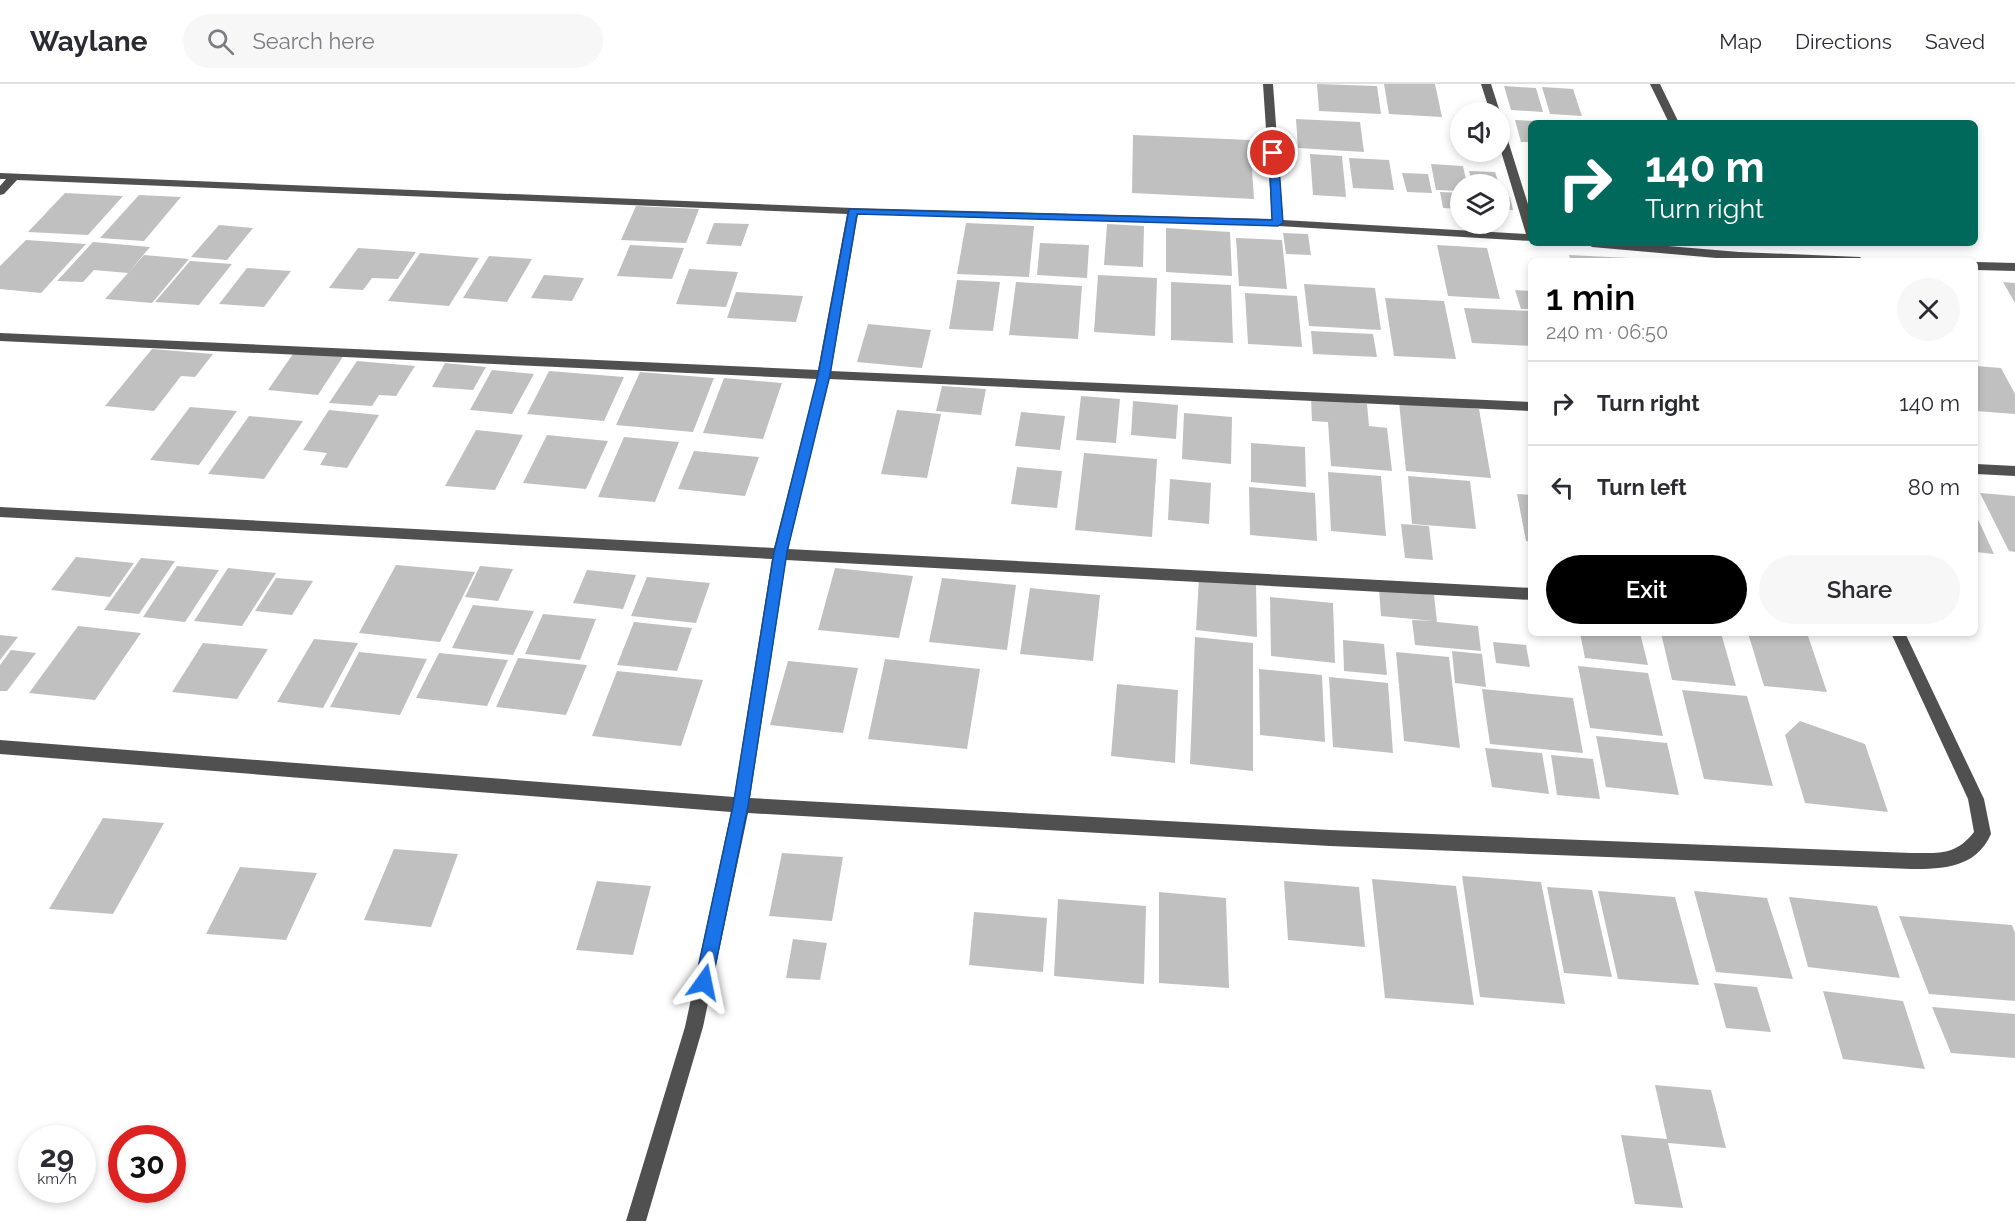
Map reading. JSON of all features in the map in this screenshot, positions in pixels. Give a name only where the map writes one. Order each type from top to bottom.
[{"type":"street","points":[[1268,84],[1278,223]]},
{"type":"street","points":[[1486,84],[1492,102]]},
{"type":"street","points":[[1655,84],[1673,120]]},
{"type":"street","points":[[1509,162],[1528,224]]},
{"type":"street","points":[[0,176],[853,211],[1278,223],[1528,237]]},
{"type":"street","points":[[0,192],[15,176]]},
{"type":"street","points":[[636,1221],[694,1027],[741,806],[780,552],[824,375],[853,211]]},
{"type":"street","points":[[1620,246],[1732,258]]},
{"type":"street","points":[[1978,266],[2015,267]]},
{"type":"street","points":[[0,337],[1528,407]]},
{"type":"street","points":[[1978,469],[2015,471]]},
{"type":"street","points":[[0,512],[1528,594]]},
{"type":"street","points":[[0,747],[741,806],[1342,838],[1911,861],[1954,860],[1972,850],[1983,834],[1976,799],[1899,636]]},
{"type":"building","points":[[1317,84],[1377,86],[1381,114],[1319,111]]},
{"type":"building","points":[[1384,84],[1435,84],[1442,117],[1389,114]]},
{"type":"building","points":[[1504,86],[1536,88],[1543,112],[1511,110]]},
{"type":"building","points":[[1542,87],[1573,89],[1582,116],[1550,114]]},
{"type":"building","points":[[1296,119],[1360,122],[1364,152],[1298,148]]},
{"type":"building","points":[[1515,120],[1528,121],[1528,142],[1521,142]]},
{"type":"building","points":[[1133,135],[1250,140],[1254,199],[1132,193]]},
{"type":"building","points":[[1310,154],[1342,156],[1346,197],[1313,195]]},
{"type":"building","points":[[1349,158],[1389,160],[1394,190],[1353,188]]},
{"type":"building","points":[[1431,164],[1463,166],[1465,174],[1450,174],[1450,191],[1436,190]]},
{"type":"building","points":[[1469,171],[1495,172],[1496,174],[1470,174]]},
{"type":"building","points":[[1402,173],[1428,174],[1432,193],[1407,192]]},
{"type":"building","points":[[1440,192],[1450,192],[1450,208],[1443,208]]},
{"type":"building","points":[[65,193],[123,196],[88,235],[28,232]]},
{"type":"building","points":[[139,195],[181,197],[144,241],[100,238]]},
{"type":"building","points":[[636,206],[699,209],[686,243],[621,240]]},
{"type":"building","points":[[714,223],[749,224],[741,246],[706,244]]},
{"type":"building","points":[[966,223],[1034,226],[1029,277],[957,274]]},
{"type":"building","points":[[1107,224],[1144,226],[1143,267],[1104,265]]},
{"type":"building","points":[[219,225],[253,228],[227,260],[191,257]]},
{"type":"building","points":[[1166,228],[1230,232],[1232,276],[1166,272]]},
{"type":"building","points":[[1283,233],[1308,234],[1311,255],[1286,254]]},
{"type":"building","points":[[1236,238],[1282,240],[1287,289],[1239,286]]},
{"type":"building","points":[[26,240],[86,244],[41,293],[0,289],[0,266]]},
{"type":"building","points":[[93,242],[150,247],[128,273],[94,270],[83,282],[57,281]]},
{"type":"building","points":[[1040,243],[1089,245],[1087,278],[1037,275]]},
{"type":"building","points":[[630,245],[684,248],[672,279],[617,276]]},
{"type":"building","points":[[1437,245],[1487,248],[1500,299],[1448,296]]},
{"type":"building","points":[[358,248],[416,252],[398,279],[372,278],[363,290],[329,288]]},
{"type":"building","points":[[420,253],[479,258],[449,306],[388,301]]},
{"type":"building","points":[[144,255],[189,259],[152,303],[105,299]]},
{"type":"building","points":[[1569,255],[1629,258],[1570,258]]},
{"type":"building","points":[[489,256],[532,259],[507,302],[463,298]]},
{"type":"building","points":[[190,261],[232,264],[199,305],[155,302]]},
{"type":"building","points":[[247,268],[291,271],[264,307],[219,304]]},
{"type":"building","points":[[689,269],[738,272],[726,307],[676,304]]},
{"type":"building","points":[[544,275],[584,278],[572,301],[531,298]]},
{"type":"building","points":[[1098,275],[1157,278],[1155,336],[1094,332]]},
{"type":"building","points":[[957,280],[1000,282],[993,331],[949,329]]},
{"type":"building","points":[[1016,282],[1082,286],[1078,339],[1009,335]]},
{"type":"building","points":[[1171,282],[1231,285],[1233,343],[1171,340]]},
{"type":"building","points":[[2003,282],[2015,283],[2015,303]]},
{"type":"building","points":[[1304,284],[1375,288],[1381,330],[1309,326]]},
{"type":"building","points":[[1515,290],[1528,291],[1528,309],[1521,309]]},
{"type":"building","points":[[736,292],[803,296],[796,322],[727,318]]},
{"type":"building","points":[[1245,293],[1297,296],[1302,347],[1248,344]]},
{"type":"building","points":[[1385,298],[1444,301],[1456,359],[1394,356]]},
{"type":"building","points":[[1464,308],[1528,311],[1528,346],[1472,343]]},
{"type":"building","points":[[868,324],[931,330],[922,368],[857,362]]},
{"type":"building","points":[[1311,331],[1373,334],[1377,357],[1313,354]]},
{"type":"building","points":[[152,349],[213,354],[195,377],[181,376],[154,411],[105,406]]},
{"type":"building","points":[[295,351],[344,355],[318,395],[268,390]]},
{"type":"building","points":[[357,361],[415,366],[396,396],[379,395],[372,406],[329,403]]},
{"type":"building","points":[[445,363],[486,367],[473,390],[432,387]]},
{"type":"building","points":[[1978,366],[2001,368],[2015,394],[2015,414],[1978,411]]},
{"type":"building","points":[[492,370],[534,374],[512,414],[470,410]]},
{"type":"building","points":[[549,371],[624,377],[604,421],[527,414]]},
{"type":"building","points":[[640,372],[714,378],[693,432],[616,425]]},
{"type":"building","points":[[724,378],[782,383],[763,439],[703,433]]},
{"type":"building","points":[[942,386],[986,389],[981,415],[936,411]]},
{"type":"building","points":[[1081,396],[1120,399],[1116,443],[1076,440]]},
{"type":"building","points":[[1311,398],[1367,404],[1369,426],[1387,428],[1392,471],[1331,466],[1328,422],[1312,421]]},
{"type":"building","points":[[1133,401],[1178,405],[1176,439],[1131,435]]},
{"type":"building","points":[[1399,402],[1479,409],[1491,478],[1406,471]]},
{"type":"building","points":[[190,407],[237,411],[199,465],[150,460]]},
{"type":"building","points":[[329,410],[379,415],[347,468],[320,465],[327,453],[303,450]]},
{"type":"building","points":[[897,410],[941,414],[927,478],[881,474]]},
{"type":"building","points":[[1021,412],[1065,416],[1060,450],[1015,446]]},
{"type":"building","points":[[1184,413],[1232,417],[1231,464],[1182,459]]},
{"type":"building","points":[[249,416],[303,421],[264,479],[208,474]]},
{"type":"building","points":[[476,430],[523,435],[495,490],[445,486]]},
{"type":"building","points":[[547,435],[608,441],[586,489],[523,483]]},
{"type":"building","points":[[624,437],[679,442],[655,502],[598,497]]},
{"type":"building","points":[[1251,443],[1305,447],[1306,487],[1251,482]]},
{"type":"building","points":[[694,451],[759,457],[745,496],[678,489]]},
{"type":"building","points":[[1084,453],[1157,459],[1152,537],[1075,530]]},
{"type":"building","points":[[1017,467],[1062,471],[1057,508],[1011,504]]},
{"type":"building","points":[[1328,472],[1381,476],[1386,536],[1331,531]]},
{"type":"building","points":[[1408,476],[1470,481],[1476,529],[1412,524]]},
{"type":"building","points":[[1170,479],[1211,483],[1209,524],[1168,520]]},
{"type":"building","points":[[1249,487],[1315,493],[1317,541],[1250,535]]},
{"type":"building","points":[[1980,493],[2015,496],[2015,552],[2009,551]]},
{"type":"building","points":[[1517,494],[1528,495],[1528,541],[1526,541]]},
{"type":"building","points":[[1978,519],[1994,554],[1978,552]]},
{"type":"building","points":[[1401,524],[1429,526],[1433,560],[1405,558]]},
{"type":"building","points":[[76,557],[134,563],[110,597],[51,590]]},
{"type":"building","points":[[141,558],[175,561],[139,614],[104,610]]},
{"type":"building","points":[[396,565],[475,572],[440,642],[359,633]]},
{"type":"building","points":[[177,566],[219,570],[185,622],[143,617]]},
{"type":"building","points":[[480,566],[513,569],[498,601],[465,597]]},
{"type":"building","points":[[228,568],[276,573],[242,626],[194,621]]},
{"type":"building","points":[[835,568],[913,576],[899,638],[818,630]]},
{"type":"building","points":[[587,570],[636,575],[623,609],[573,603]]},
{"type":"building","points":[[647,577],[710,583],[696,623],[631,616]]},
{"type":"building","points":[[276,578],[313,581],[292,615],[255,611]]},
{"type":"building","points":[[942,578],[1016,585],[1007,650],[929,642]]},
{"type":"building","points":[[1199,578],[1256,584],[1257,637],[1196,630]]},
{"type":"building","points":[[1030,588],[1100,595],[1093,661],[1020,654]]},
{"type":"building","points":[[1379,589],[1434,595],[1437,622],[1478,626],[1481,651],[1415,645],[1412,620],[1434,621],[1381,616]]},
{"type":"building","points":[[1270,597],[1333,603],[1335,663],[1271,656]]},
{"type":"building","points":[[473,605],[534,611],[513,655],[452,648]]},
{"type":"building","points":[[543,614],[596,619],[580,660],[525,654]]},
{"type":"building","points":[[634,622],[692,628],[677,671],[617,665]]},
{"type":"building","points":[[78,626],[141,633],[95,700],[29,693]]},
{"type":"building","points":[[0,635],[18,637],[0,660]]},
{"type":"building","points":[[1581,636],[1641,636],[1648,665],[1585,658]]},
{"type":"building","points":[[1662,636],[1722,636],[1736,686],[1672,680]]},
{"type":"building","points":[[1749,636],[1808,636],[1827,692],[1764,686]]},
{"type":"building","points":[[1195,637],[1253,643],[1253,771],[1190,764]]},
{"type":"building","points":[[314,639],[358,643],[323,708],[277,702]]},
{"type":"building","points":[[1343,640],[1384,644],[1387,675],[1344,671]]},
{"type":"building","points":[[1493,642],[1526,645],[1530,667],[1496,663]]},
{"type":"building","points":[[203,643],[268,649],[237,699],[172,692]]},
{"type":"building","points":[[11,650],[36,653],[7,691],[0,691],[0,665]]},
{"type":"building","points":[[1452,651],[1482,654],[1486,687],[1455,683]]},
{"type":"building","points":[[359,652],[427,659],[400,715],[330,707]]},
{"type":"building","points":[[1396,652],[1449,657],[1460,748],[1404,741]]},
{"type":"building","points":[[439,653],[508,660],[487,706],[416,698]]},
{"type":"building","points":[[518,658],[587,665],[566,715],[496,707]]},
{"type":"building","points":[[885,659],[980,669],[967,749],[868,739]]},
{"type":"building","points":[[788,661],[858,668],[843,733],[770,725]]},
{"type":"building","points":[[1578,666],[1648,673],[1663,736],[1590,728]]},
{"type":"building","points":[[1259,669],[1322,675],[1325,742],[1260,735]]},
{"type":"building","points":[[617,671],[703,680],[681,746],[592,736]]},
{"type":"building","points":[[1329,677],[1388,683],[1393,753],[1333,747]]},
{"type":"building","points":[[1117,684],[1178,690],[1175,763],[1111,756]]},
{"type":"building","points":[[1482,689],[1573,698],[1583,753],[1490,744]]},
{"type":"building","points":[[1682,690],[1747,696],[1773,786],[1704,779]]},
{"type":"building","points":[[1800,721],[1865,744],[1888,812],[1805,803],[1785,735]]},
{"type":"building","points":[[1596,736],[1667,743],[1679,795],[1606,787]]},
{"type":"building","points":[[1485,748],[1542,753],[1549,794],[1492,787]]},
{"type":"building","points":[[1551,755],[1593,759],[1600,799],[1557,795]]},
{"type":"building","points":[[103,818],[164,823],[113,914],[49,909]]},
{"type":"building","points":[[394,849],[458,854],[431,927],[364,920]]},
{"type":"building","points":[[782,853],[843,857],[832,921],[769,916]]},
{"type":"building","points":[[240,867],[317,873],[286,940],[206,934]]},
{"type":"building","points":[[1462,876],[1541,882],[1565,1004],[1480,997]]},
{"type":"building","points":[[1372,879],[1456,886],[1474,1005],[1385,998]]},
{"type":"building","points":[[597,881],[651,886],[633,955],[576,950]]},
{"type":"building","points":[[1284,881],[1359,887],[1365,947],[1288,940]]},
{"type":"building","points":[[1547,887],[1592,890],[1612,977],[1564,973]]},
{"type":"building","points":[[1598,891],[1675,897],[1699,985],[1618,979]]},
{"type":"building","points":[[1694,891],[1767,898],[1793,979],[1716,972]]},
{"type":"building","points":[[1159,892],[1226,898],[1229,988],[1159,983]]},
{"type":"building","points":[[1789,897],[1877,906],[1900,978],[1808,967]]},
{"type":"building","points":[[1058,899],[1146,906],[1144,984],[1054,976]]},
{"type":"building","points":[[974,912],[1047,918],[1043,972],[969,965]]},
{"type":"building","points":[[1899,916],[2012,925],[2015,933],[2015,1001],[1929,994]]},
{"type":"building","points":[[793,939],[827,943],[820,980],[786,978]]},
{"type":"building","points":[[1714,983],[1757,987],[1771,1032],[1726,1028]]},
{"type":"building","points":[[1823,991],[1903,1001],[1925,1069],[1843,1059]]},
{"type":"building","points":[[1932,1007],[2015,1014],[2015,1058],[1951,1053]]},
{"type":"building","points":[[1655,1085],[1711,1090],[1726,1148],[1668,1143],[1683,1208],[1635,1204],[1621,1135],[1667,1139]]},
{"type":"route","points":[[704,982],[741,806],[780,552],[824,375],[853,211],[1278,223],[1273,153]]}]
